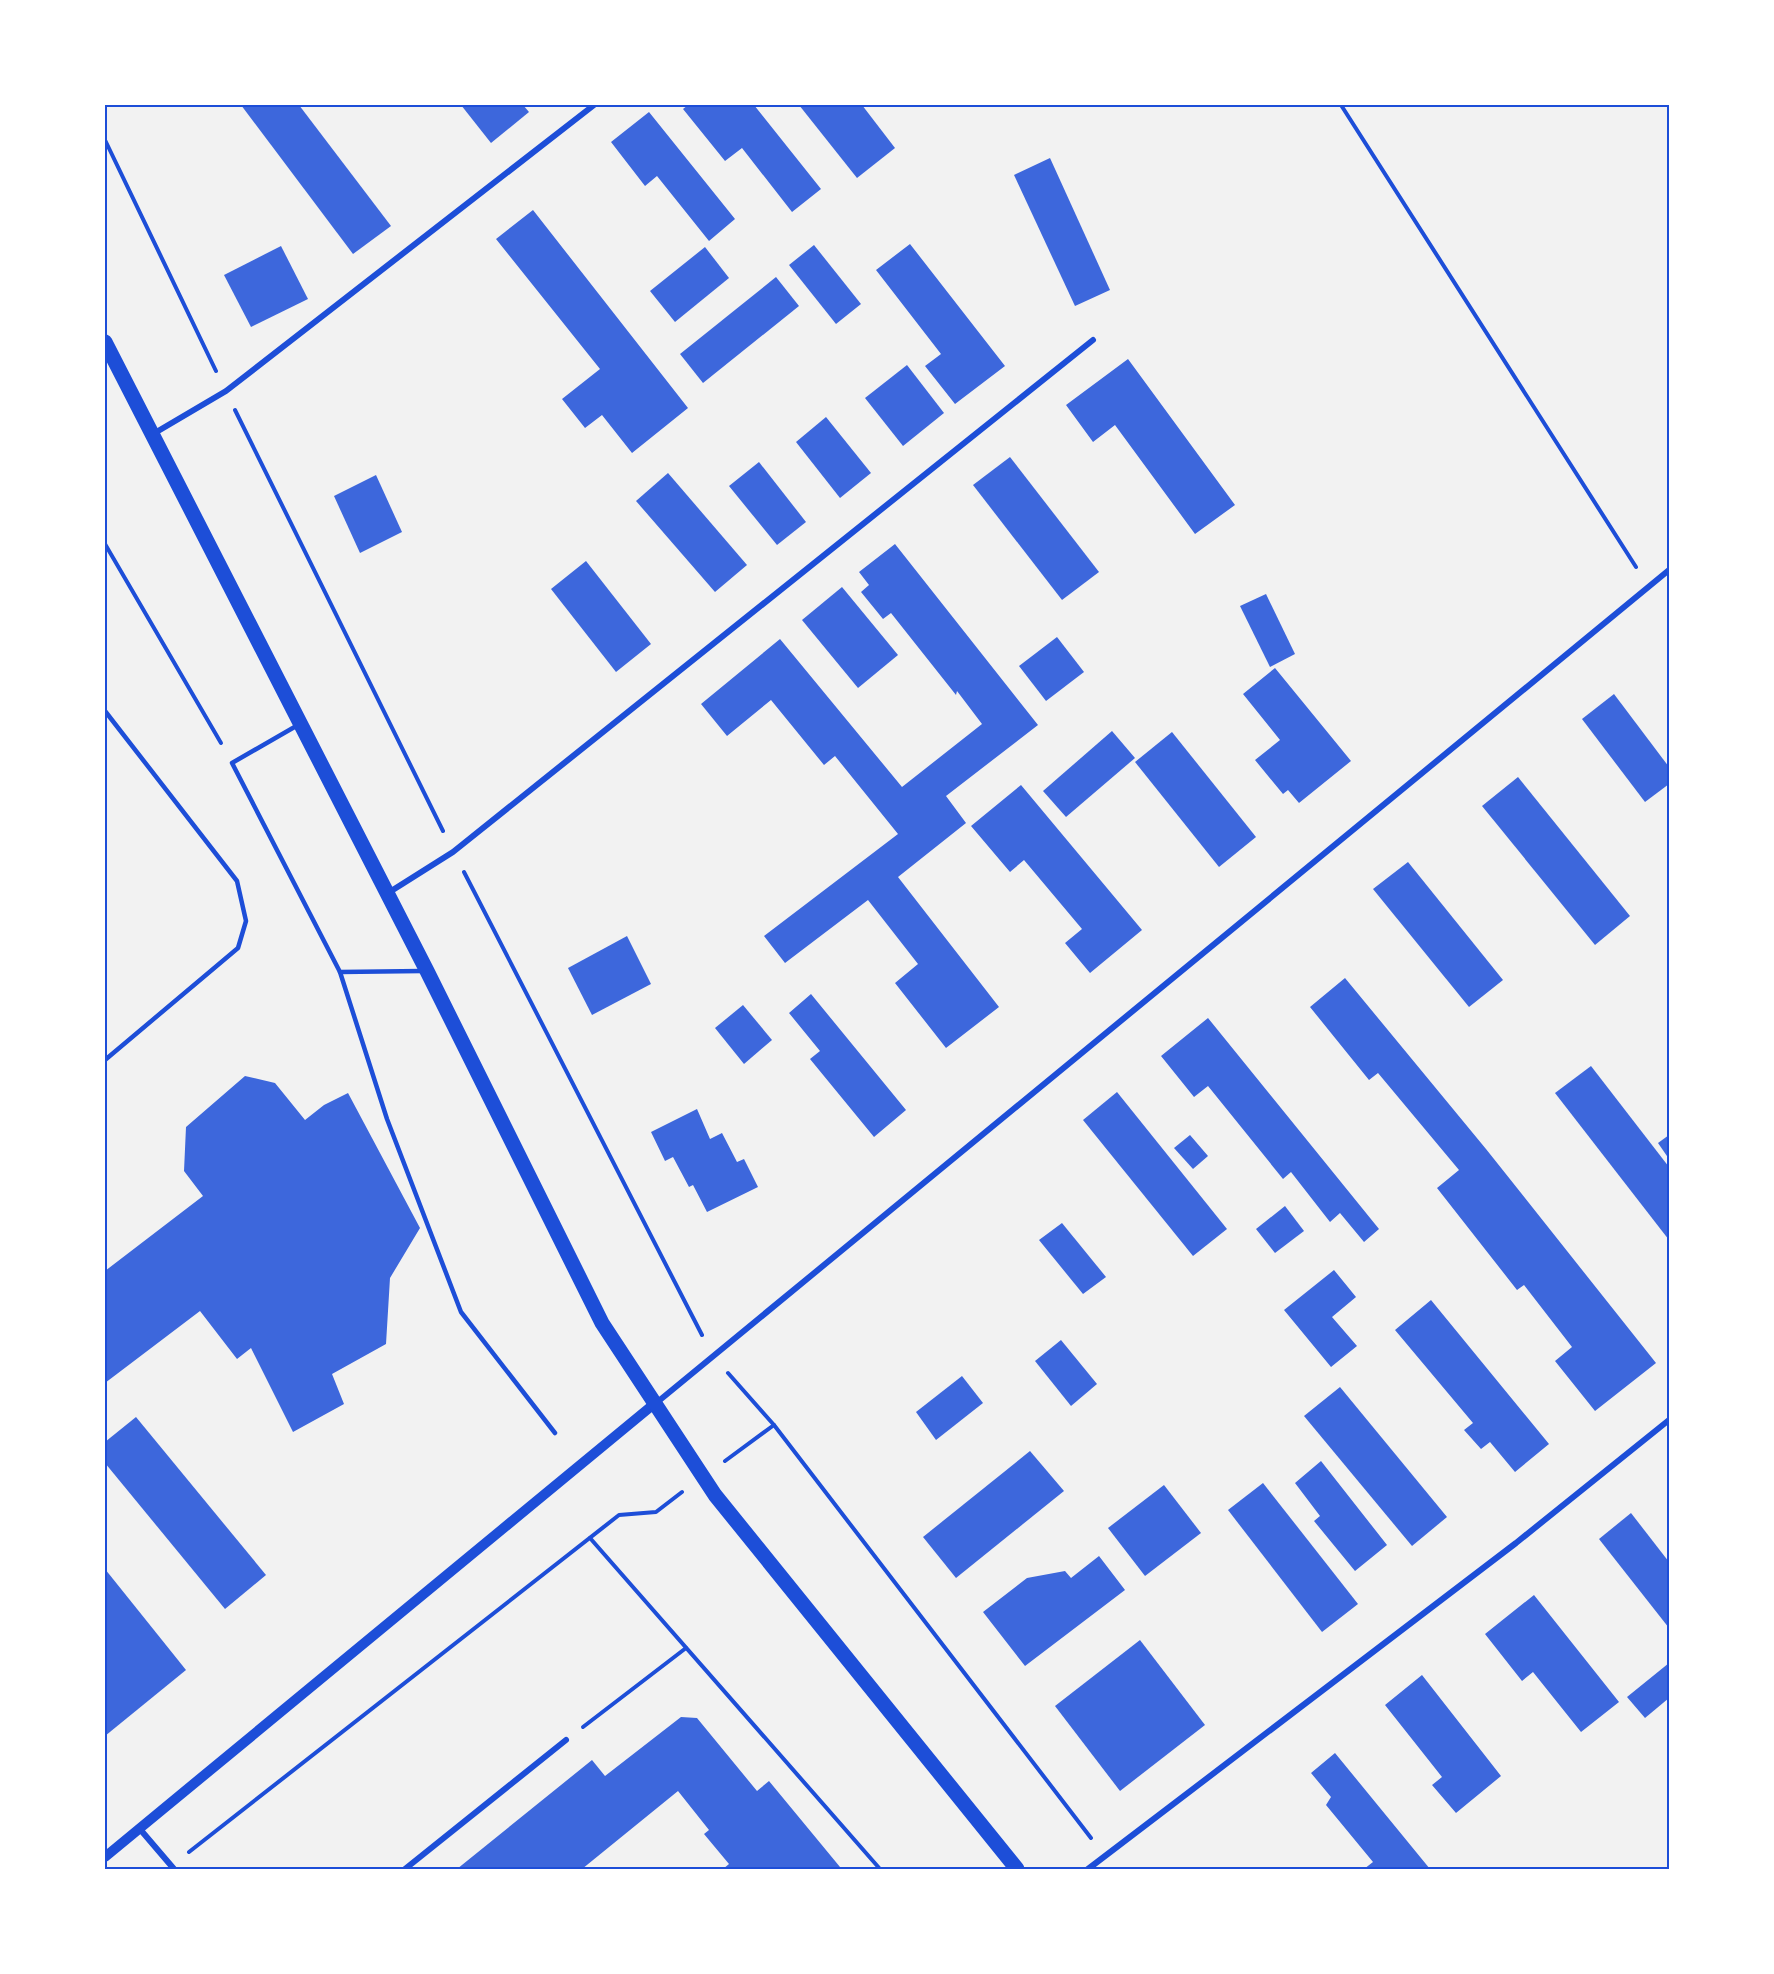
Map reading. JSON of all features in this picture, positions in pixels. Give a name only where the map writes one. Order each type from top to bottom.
[{"type":"main road","points":[[105,342],[427,970],[602,1323],[715,1495],[1017,1869]]},
{"type":"street","points":[[152,434],[226,391],[594,105]]},
{"type":"street","points":[[387,894],[453,852],[1093,340]]},
{"type":"street","points":[[105,1857],[1669,570]]},
{"type":"street","points":[[1088,1869],[1516,1543],[1669,1420]]},
{"type":"street","points":[[405,1869],[566,1740]]},
{"type":"street","points":[[139,1828],[173,1867]]},
{"type":"lane","points":[[105,711],[237,881],[246,921],[238,948],[105,1060]]},
{"type":"lane","points":[[300,724],[232,763],[339,972],[387,1119],[461,1312],[555,1433]]},
{"type":"lane","points":[[339,972],[427,970]]},
{"type":"path","points":[[1341,105],[1648,587]]},
{"type":"path","points":[[105,140],[453,852],[713,1355],[774,1425],[1105,1856]]},
{"type":"path","points":[[105,544],[232,763]]},
{"type":"path","points":[[173,1867],[619,1515],[656,1512],[774,1425]]},
{"type":"path","points":[[590,1539],[880,1869]]},
{"type":"path","points":[[566,1740],[686,1648]]},
{"type":"building","points":[[241,105],[299,105],[391,226],[353,254]]},
{"type":"building","points":[[461,105],[523,105],[529,112],[491,143]]},
{"type":"building","points":[[688,105],[754,105],[821,189],[792,212],[742,148],[725,161],[683,109]]},
{"type":"building","points":[[799,105],[862,105],[895,148],[857,178]]},
{"type":"building","points":[[649,112],[735,219],[709,241],[657,176],[645,186],[611,142]]},
{"type":"building","points":[[1050,158],[1110,290],[1075,306],[1014,175]]},
{"type":"building","points":[[533,210],[688,408],[632,453],[602,415],[585,428],[562,399],[600,369],[496,239]]},
{"type":"building","points":[[910,244],[1005,366],[955,404],[925,366],[941,354],[876,270]]},
{"type":"building","points":[[814,245],[861,304],[836,324],[789,265]]},
{"type":"building","points":[[281,246],[308,299],[251,327],[224,275]]},
{"type":"building","points":[[705,247],[729,278],[675,322],[650,291]]},
{"type":"building","points":[[776,277],[799,306],[703,383],[680,354]]},
{"type":"building","points":[[1128,359],[1235,505],[1195,534],[1115,425],[1093,442],[1066,405]]},
{"type":"building","points":[[907,365],[944,413],[903,446],[865,398]]},
{"type":"building","points":[[826,417],[871,473],[840,498],[796,442]]},
{"type":"building","points":[[1010,457],[1099,572],[1062,600],[973,485]]},
{"type":"building","points":[[759,462],[806,522],[777,545],[729,486]]},
{"type":"building","points":[[668,473],[747,565],[715,592],[636,501]]},
{"type":"building","points":[[376,475],[402,532],[360,553],[334,496]]},
{"type":"building","points":[[895,544],[1038,725],[946,796],[966,823],[898,877],[999,1007],[946,1048],[895,983],[918,964],[868,900],[785,963],[764,936],[898,834],[835,756],[824,765],[771,700],[727,736],[701,704],[780,639],[902,787],[982,724],[891,613],[883,619],[861,592],[869,585],[859,572]]},
{"type":"building","points":[[586,561],[651,644],[616,672],[551,589]]},
{"type":"building","points":[[842,587],[898,655],[858,688],[802,620]]},
{"type":"building","points":[[1266,594],[1295,654],[1270,667],[1240,606]]},
{"type":"building","points":[[1057,637],[1084,672],[1046,701],[1019,666]]},
{"type":"building","points":[[1275,668],[1351,761],[1299,803],[1288,790],[1283,794],[1255,760],[1280,740],[1243,694]]},
{"type":"building","points":[[1614,694],[1669,767],[1669,784],[1645,802],[1582,719]]},
{"type":"building","points":[[1112,731],[1135,758],[1066,817],[1043,791]]},
{"type":"building","points":[[1172,732],[1256,837],[1219,867],[1135,762]]},
{"type":"building","points":[[1518,777],[1630,916],[1595,945],[1482,806]]},
{"type":"building","points":[[1021,785],[1142,930],[1090,973],[1065,943],[1082,929],[1024,860],[1010,872],[971,826]]},
{"type":"building","points":[[1408,862],[1503,980],[1469,1007],[1373,889]]},
{"type":"building","points":[[627,936],[651,984],[592,1015],[568,968]]},
{"type":"building","points":[[1345,978],[1486,1149],[1656,1363],[1595,1411],[1555,1361],[1572,1347],[1524,1285],[1517,1290],[1437,1188],[1459,1170],[1378,1073],[1369,1080],[1310,1007]]},
{"type":"building","points":[[811,994],[906,1110],[874,1137],[810,1059],[820,1051],[789,1013]]},
{"type":"building","points":[[743,1005],[772,1040],[744,1064],[715,1028]]},
{"type":"building","points":[[1208,1018],[1379,1229],[1364,1242],[1340,1213],[1330,1222],[1291,1172],[1283,1179],[1208,1086],[1194,1097],[1161,1056]]},
{"type":"building","points":[[1591,1066],[1669,1167],[1669,1240],[1555,1093]]},
{"type":"building","points":[[245,1076],[275,1083],[305,1120],[324,1105],[348,1093],[420,1228],[390,1278],[386,1344],[332,1374],[344,1404],[293,1432],[251,1348],[237,1359],[200,1311],[105,1383],[105,1271],[203,1196],[184,1171],[186,1127]]},
{"type":"building","points":[[1117,1092],[1227,1229],[1193,1256],[1083,1120]]},
{"type":"building","points":[[697,1109],[710,1139],[722,1133],[737,1162],[744,1159],[758,1187],[707,1212],[693,1185],[689,1187],[673,1157],[665,1161],[651,1132]]},
{"type":"building","points":[[1190,1135],[1208,1156],[1193,1169],[1174,1148]]},
{"type":"building","points":[[1669,1135],[1669,1159],[1658,1143]]},
{"type":"building","points":[[1285,1206],[1304,1231],[1275,1253],[1256,1229]]},
{"type":"building","points":[[1062,1223],[1106,1277],[1083,1294],[1039,1240]]},
{"type":"building","points":[[1334,1270],[1356,1297],[1332,1317],[1357,1346],[1331,1367],[1284,1310]]},
{"type":"building","points":[[1431,1300],[1549,1444],[1515,1472],[1490,1442],[1481,1449],[1464,1430],[1473,1423],[1395,1330]]},
{"type":"building","points":[[1061,1340],[1097,1384],[1071,1406],[1035,1361]]},
{"type":"building","points":[[962,1376],[983,1403],[936,1440],[916,1412]]},
{"type":"building","points":[[1340,1387],[1447,1517],[1412,1546],[1304,1416]]},
{"type":"building","points":[[136,1417],[266,1575],[225,1609],[105,1463],[105,1442]]},
{"type":"building","points":[[1030,1451],[1064,1491],[956,1578],[923,1537]]},
{"type":"building","points":[[1321,1461],[1387,1545],[1355,1571],[1314,1521],[1320,1516],[1295,1483]]},
{"type":"building","points":[[1263,1483],[1358,1604],[1322,1632],[1228,1510]]},
{"type":"building","points":[[1164,1485],[1201,1533],[1145,1576],[1108,1528]]},
{"type":"building","points":[[1631,1513],[1669,1562],[1669,1628],[1599,1539]]},
{"type":"building","points":[[1099,1556],[1125,1590],[1025,1666],[983,1612],[1027,1578],[1065,1571],[1071,1578]]},
{"type":"building","points":[[105,1569],[186,1670],[105,1736]]},
{"type":"building","points":[[1534,1595],[1619,1702],[1581,1732],[1533,1672],[1522,1681],[1485,1634]]},
{"type":"building","points":[[1140,1640],[1205,1725],[1120,1791],[1055,1706]]},
{"type":"building","points":[[1669,1663],[1669,1698],[1645,1718],[1627,1697]]},
{"type":"building","points":[[1422,1675],[1501,1776],[1456,1813],[1432,1785],[1442,1777],[1385,1705]]},
{"type":"building","points":[[681,1717],[697,1718],[757,1791],[769,1781],[840,1867],[838,1869],[723,1869],[729,1864],[704,1834],[709,1830],[678,1791],[582,1869],[457,1869],[592,1760],[605,1776]]},
{"type":"building","points":[[1335,1753],[1430,1869],[1364,1869],[1373,1862],[1326,1805],[1331,1797],[1311,1773]]}]
